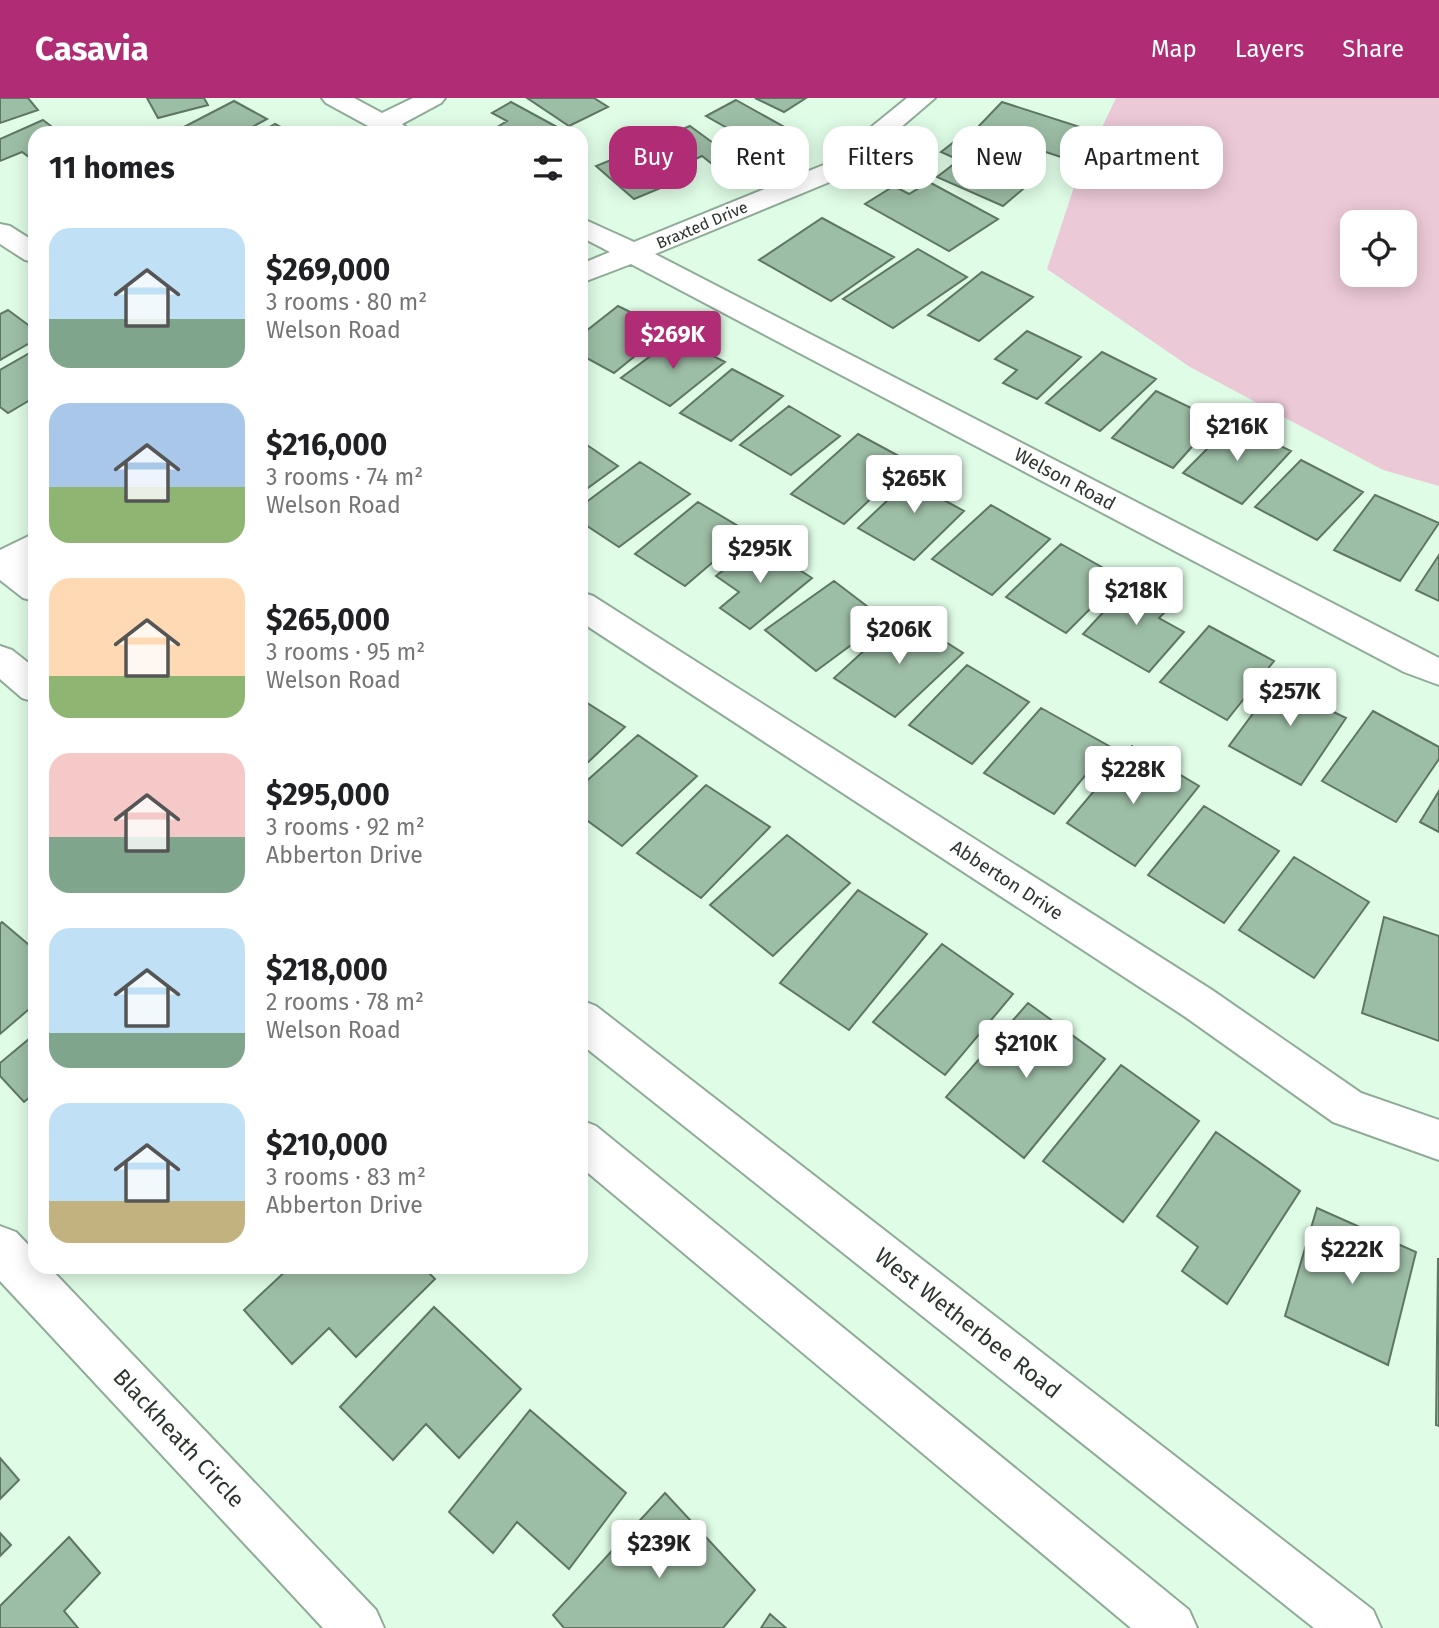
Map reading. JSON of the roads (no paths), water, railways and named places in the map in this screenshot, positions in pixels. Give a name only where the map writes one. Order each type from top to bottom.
[{"type":"street","points":[[335,98],[387,126]]},
{"type":"street","points":[[394,126],[432,98]]},
{"type":"street","name":"Braxted Drive","points":[[588,271],[835,170],[922,98]]},
{"type":"street","name":"Welson Road","points":[[588,230],[1439,672]]},
{"type":"street","points":[[0,232],[28,250]]},
{"type":"street","points":[[28,549],[1,565],[28,584]]},
{"type":"street","name":"Abberton Drive","points":[[588,610],[1198,1003],[1348,1108],[1439,1140]]},
{"type":"street","points":[[0,659],[28,682]]},
{"type":"street","name":"West Wetherbee Road","points":[[588,1025],[1355,1628]]},
{"type":"street","points":[[588,1146],[1171,1628]]},
{"type":"street","name":"Blackheath Circle","points":[[0,1248],[358,1628]]}]
